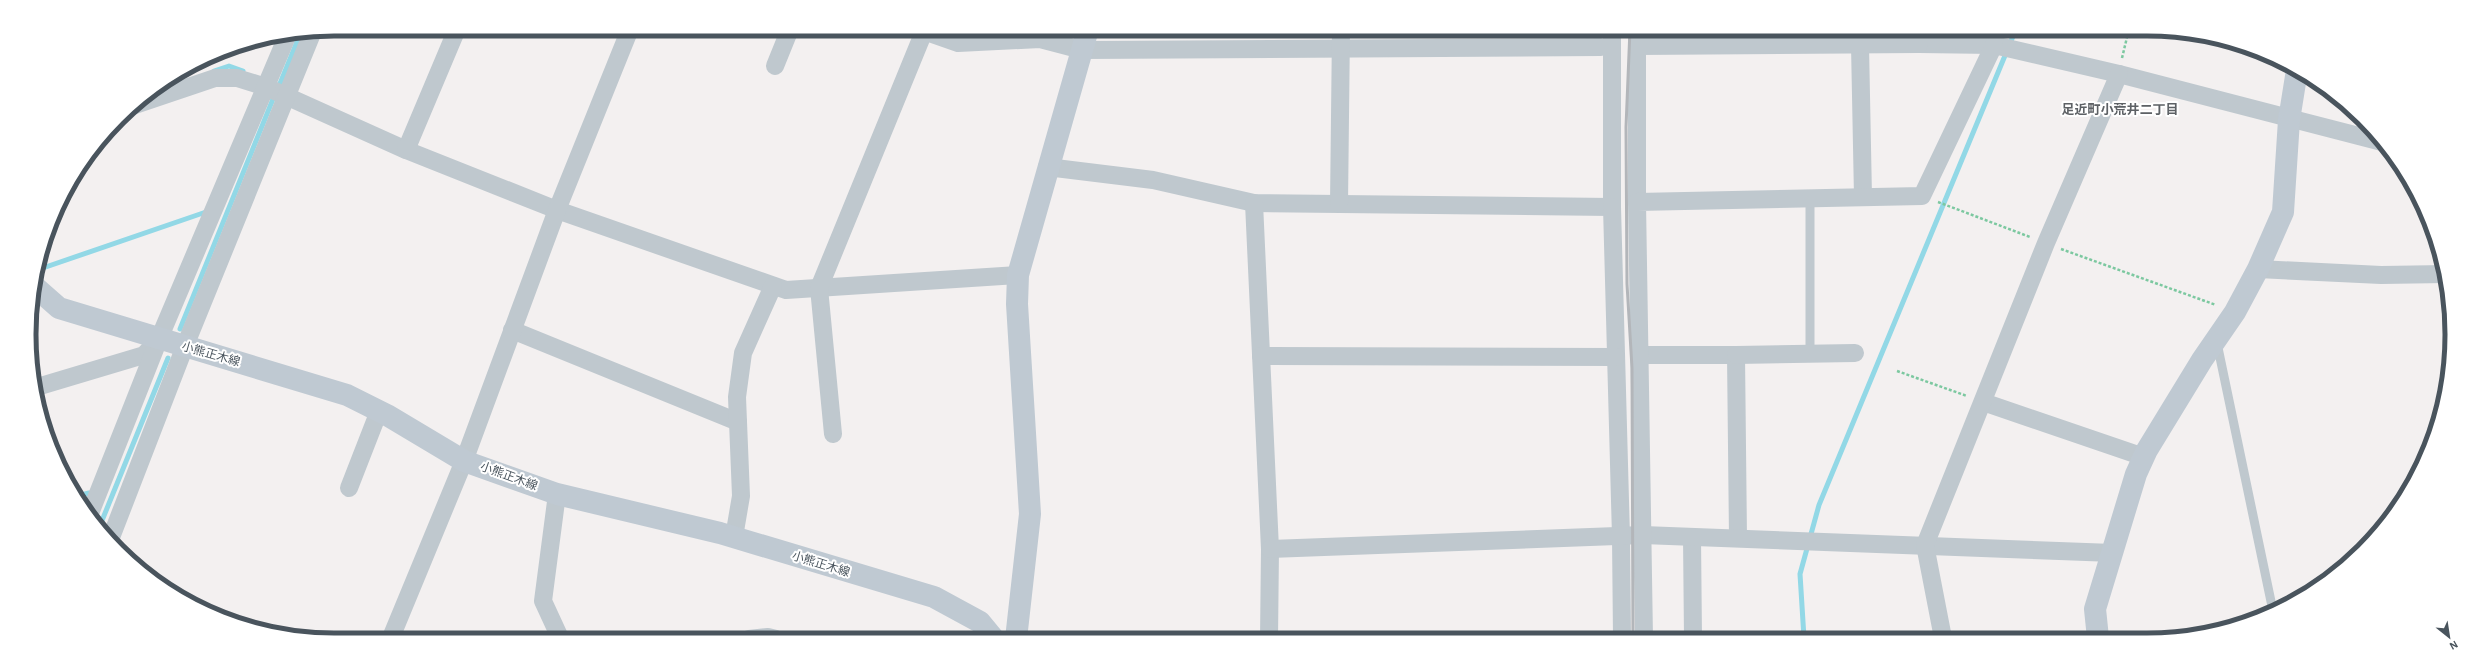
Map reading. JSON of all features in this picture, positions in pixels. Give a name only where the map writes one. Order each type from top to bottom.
[{"type":"street","points":[[406,150],[454,36]]},
{"type":"street","points":[[393,633],[464,460],[557,210],[627,36]]},
{"type":"street","points":[[775,66],[787,36]]},
{"type":"street","points":[[833,434],[819,288],[921,36]]},
{"type":"street","points":[[939,36],[958,43],[1040,39],[1082,50],[1601,47]]},
{"type":"street","points":[[1017,633],[1030,514],[1017,304],[1018,275],[1047,167],[1086,36]]},
{"type":"street","points":[[1339,204],[1341,36]]},
{"type":"street","points":[[1612,36],[1612,207],[1621,537],[1622,633]]},
{"type":"street","points":[[112,534],[185,346],[310,37]]},
{"type":"street","points":[[1644,633],[1637,202],[1637,37],[1860,45],[1919,37],[1994,45],[2119,74],[2289,120],[2372,140]]},
{"type":"street","points":[[92,508],[159,339],[285,41]]},
{"type":"street","points":[[1860,45],[1863,197]]},
{"type":"street","points":[[1637,202],[1922,196],[1994,45]]},
{"type":"street","points":[[1942,633],[1925,545],[2046,244],[2119,74]]},
{"type":"street","points":[[2098,633],[2096,609],[2136,474],[2144,457],[2202,360],[2235,312],[2258,269],[2283,212],[2289,120],[2296,76]]},
{"type":"street","points":[[151,100],[215,78],[237,78],[266,87],[285,98],[406,150],[557,210],[786,290],[1018,275]]},
{"type":"street","points":[[1047,167],[1154,180],[1254,203],[1612,207]]},
{"type":"street","points":[[1254,203],[1270,549],[1269,633]]},
{"type":"street","points":[[2258,269],[2381,275],[2439,274]]},
{"type":"street","points":[[734,537],[741,496],[737,397],[743,353],[773,286]]},
{"type":"street","name":"小熊正木線","points":[[40,292],[59,308],[347,395],[379,410],[464,460],[557,494],[734,537],[934,597],[980,622],[989,633]]},
{"type":"street","points":[[512,330],[738,422]]},
{"type":"street","points":[[41,386],[144,355],[159,339]]},
{"type":"street","points":[[1640,355],[1855,353]]},
{"type":"street","points":[[1736,355],[1738,538]]},
{"type":"street","points":[[1261,356],[1616,357]]},
{"type":"street","points":[[1982,402],[2144,457]]},
{"type":"street","points":[[349,488],[379,410]]},
{"type":"street","points":[[557,494],[543,601],[558,633]]},
{"type":"street","points":[[1270,549],[1643,536],[1692,536],[2113,553]]},
{"type":"street","points":[[1692,536],[1693,633]]},
{"type":"lane","points":[[1810,198],[1810,354]]},
{"type":"lane","points":[[2216,341],[2273,605]]},
{"type":"path","points":[[2119,74],[2127,36]]},
{"type":"path","points":[[1922,196],[2046,244],[2235,312]]},
{"type":"path","points":[[1897,371],[1982,402]]},
{"type":"waterway","points":[[1804,633],[1800,574],[1819,505],[2013,36]]},
{"type":"waterway","points":[[279,86],[298,39]]},
{"type":"waterway","points":[[214,71],[229,66],[243,71]]},
{"type":"waterway","points":[[180,329],[273,99]]},
{"type":"waterway","points":[[44,268],[206,212]]},
{"type":"waterway","points":[[102,521],[168,358]]},
{"type":"waterway","points":[[83,495],[89,493]]},
{"type":"railway","points":[[1630,36],[1626,127],[1627,284],[1632,368],[1633,633]]},
{"type":"district","name":"足近町小荒井二丁目","points":[[2120,110]]}]
